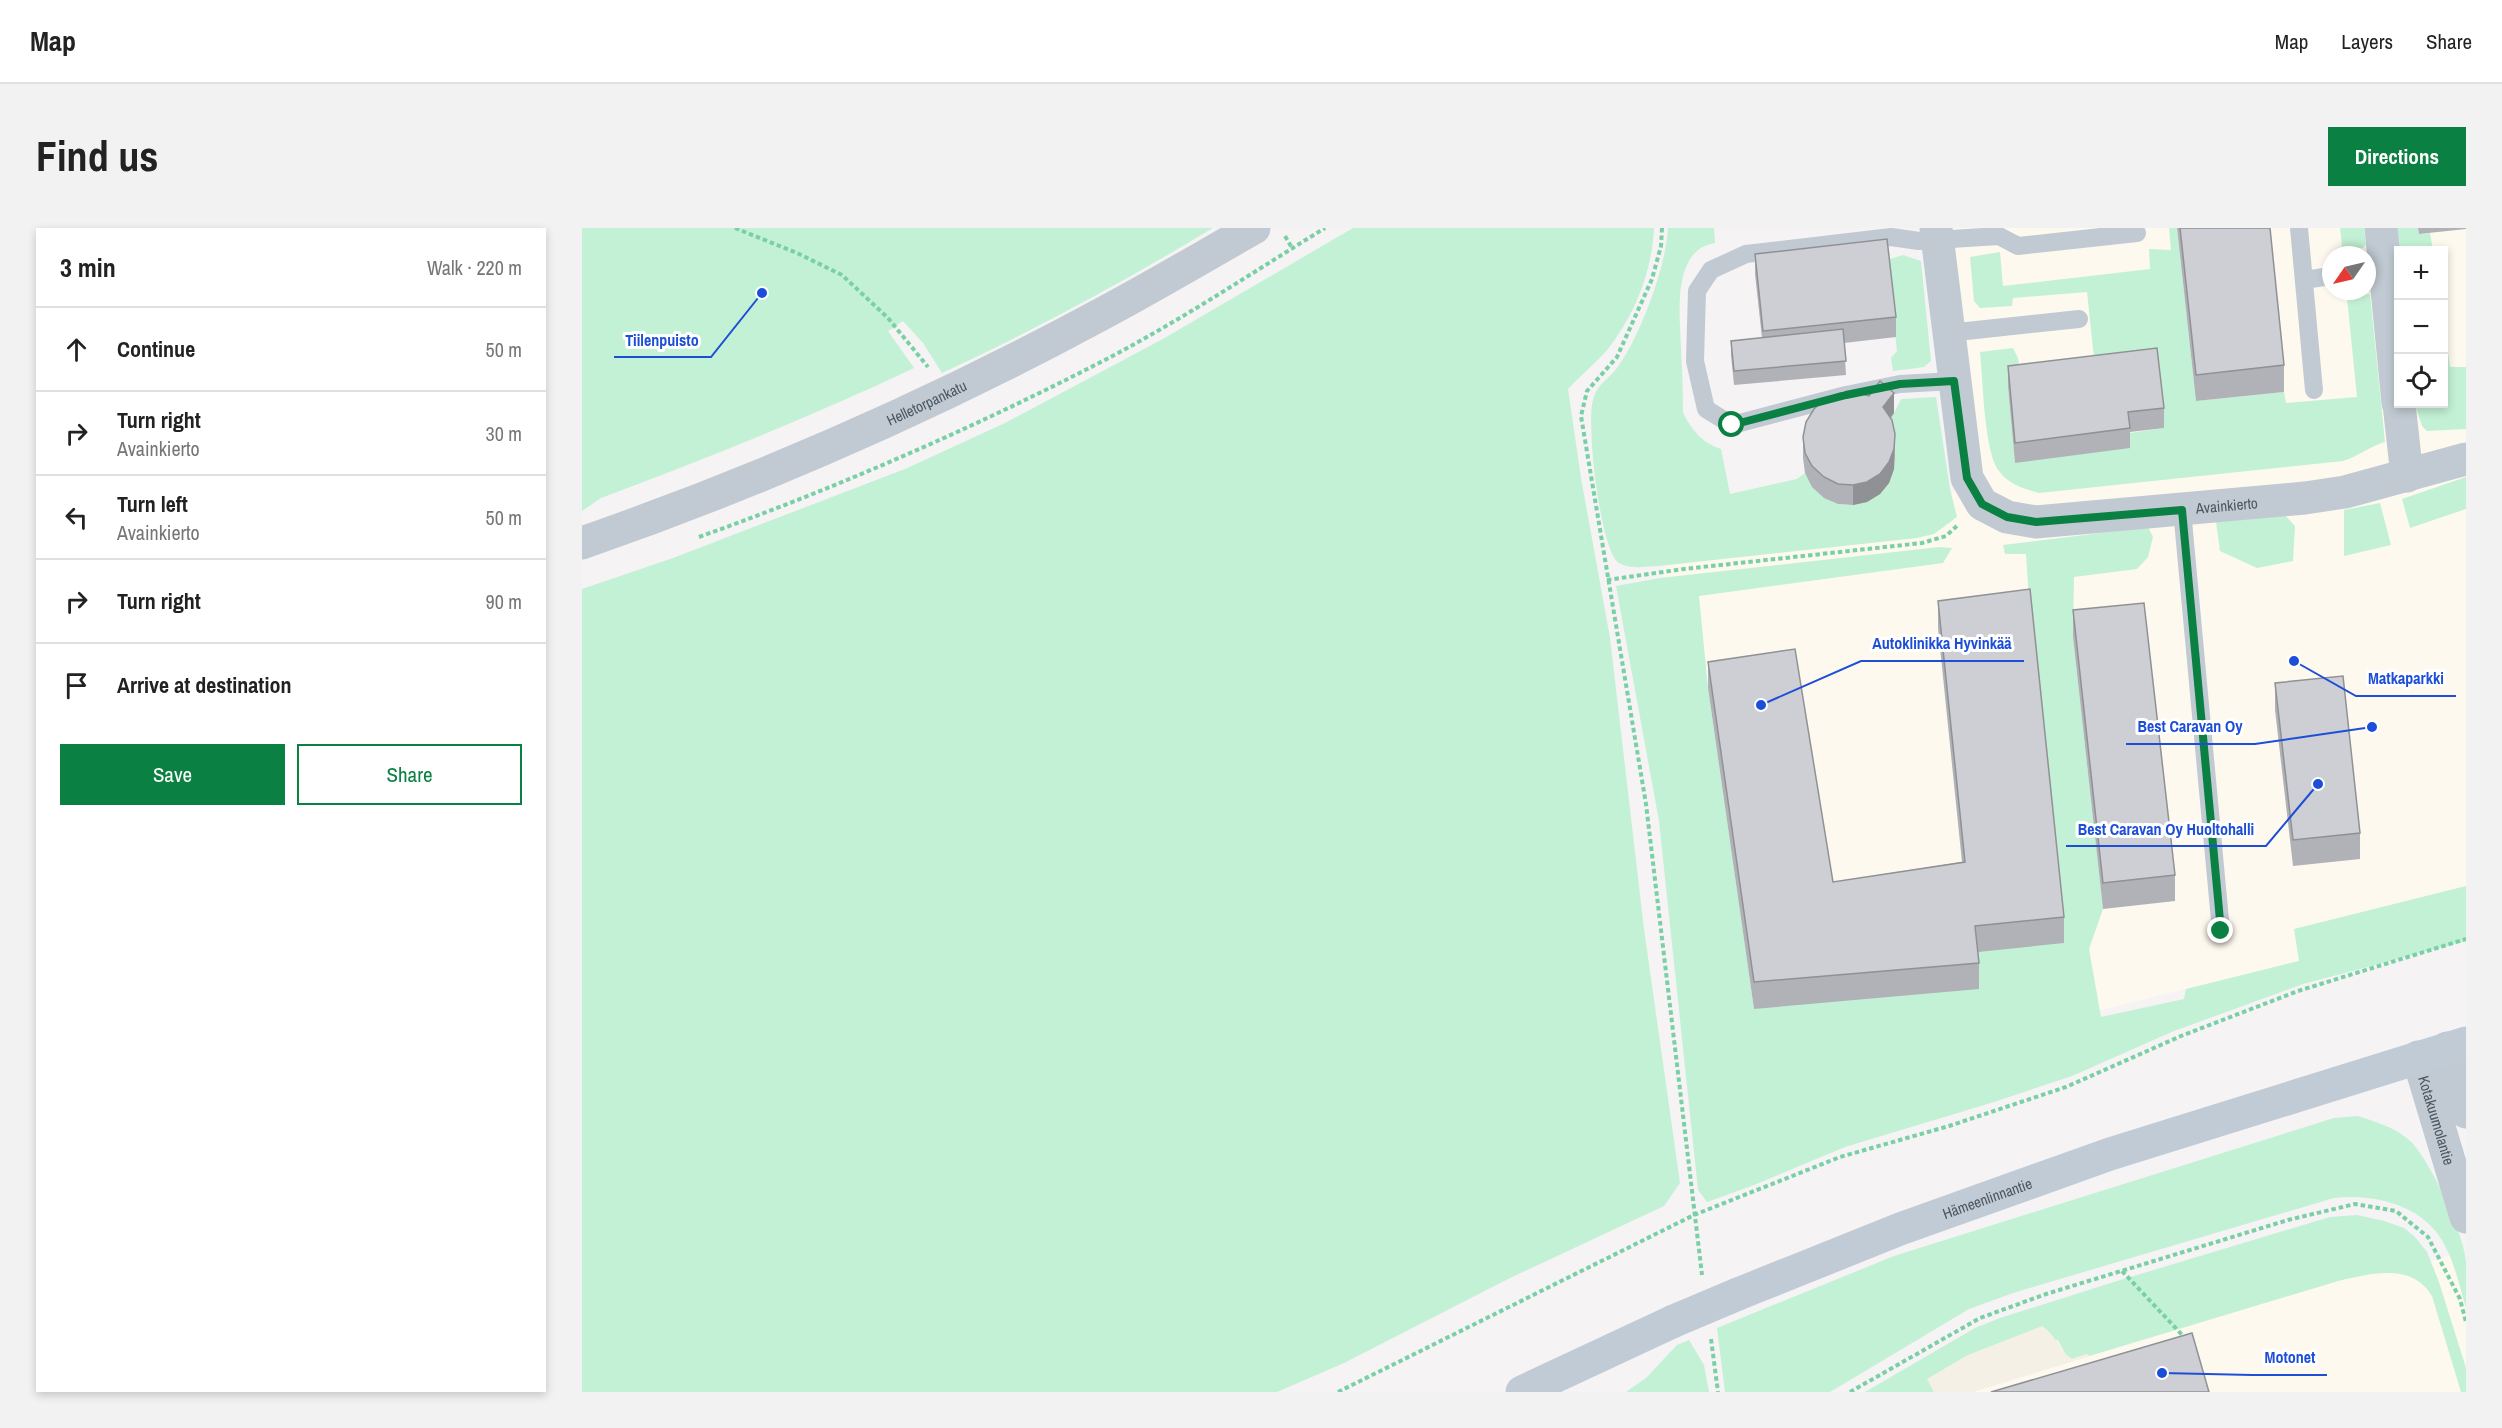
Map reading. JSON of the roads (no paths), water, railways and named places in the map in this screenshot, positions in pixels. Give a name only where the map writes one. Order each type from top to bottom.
[{"type":"main road","name":"Hämeenlinnantie","points":[[1522,1392],[1674,1321],[1900,1229],[2110,1154],[2444,1049]]},
{"type":"street","name":"Helletorpankatu","points":[[582,543],[791,463],[942,394],[1096,317],[1254,228]]},
{"type":"street","points":[[2381,228],[2376,269],[2394,379]]},
{"type":"street","points":[[1936,233],[1954,381]]},
{"type":"street","name":"Avainkierto","points":[[1954,381],[1967,478],[1982,504],[2007,517],[2036,522],[2325,495],[2408,476],[2466,459]]},
{"type":"street","points":[[2399,408],[2408,476]]},
{"type":"street","name":"Kotakuumolantie","points":[[2444,1049],[2466,1112]]},
{"type":"street","name":"Kotakuumolantie","points":[[2444,1049],[2466,1217]]},
{"type":"lane","points":[[2299,228],[2314,390]]},
{"type":"lane","points":[[1954,381],[1900,384],[1846,395],[1732,425],[1706,409],[1695,361],[1697,291],[1711,270],[1746,254],[1837,236],[1891,237],[1919,242],[1936,233],[1999,236],[2018,246],[2137,233]]},
{"type":"lane","points":[[2304,280],[2322,277]]},
{"type":"lane","points":[[1948,333],[2079,319]]},
{"type":"lane","points":[[2182,510],[2221,931]]},
{"type":"place","name":"Tiilenpuisto","points":[[762,293]]},
{"type":"place","name":"Matkaparkki","points":[[2294,661]]},
{"type":"place","name":"Autoklinikka Hyvinkää","points":[[1761,705]]},
{"type":"place","name":"Best Caravan Oy","points":[[2372,727]]},
{"type":"place","name":"Best Caravan Oy Huoltohalli","points":[[2318,784]]},
{"type":"place","name":"Motonet","points":[[2162,1373]]}]
